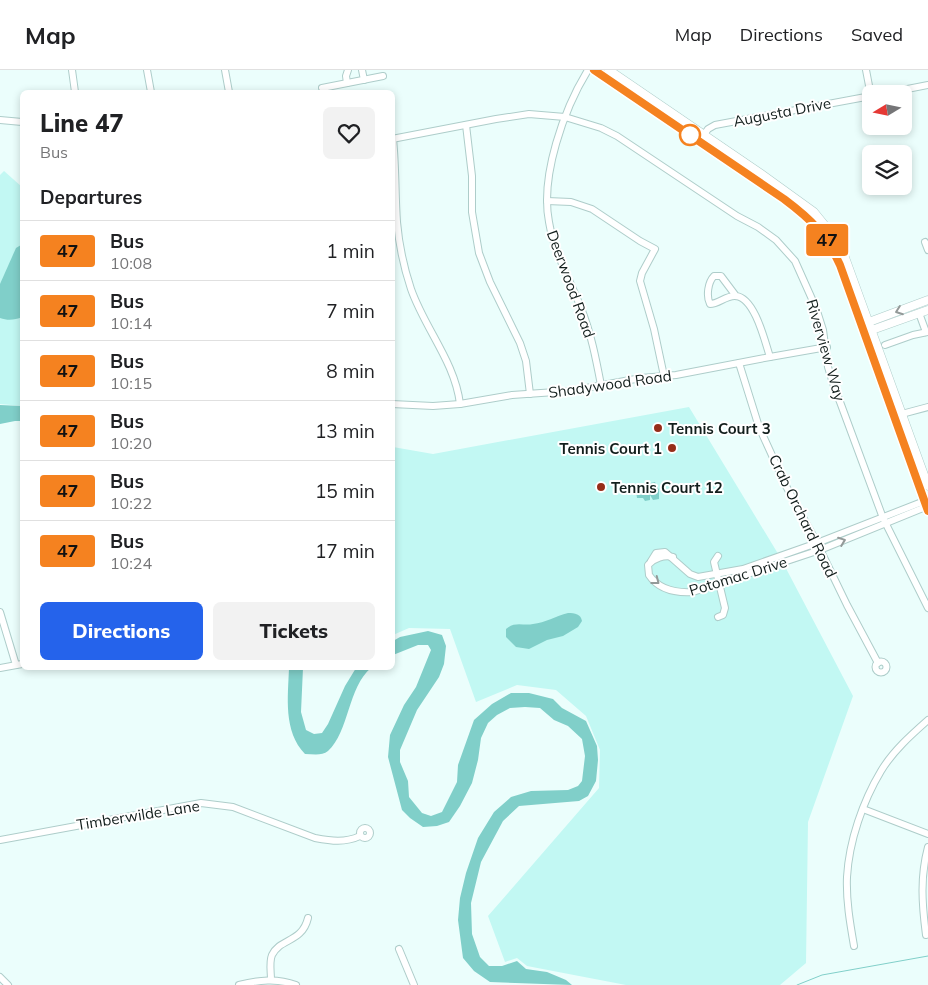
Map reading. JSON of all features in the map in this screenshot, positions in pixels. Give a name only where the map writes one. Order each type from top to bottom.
[{"type":"main road","points":[[594,70],[650,103],[758,176],[808,217],[824,234],[844,264],[868,327],[927,505]]},
{"type":"main road","points":[[608,70],[650,103]]},
{"type":"main road","points":[[868,327],[928,300]]},
{"type":"main road","points":[[868,327],[928,310]]},
{"type":"main road","points":[[898,415],[928,486]]},
{"type":"street","points":[[72,70],[76,90]]},
{"type":"street","points":[[147,70],[151,90]]},
{"type":"street","points":[[225,70],[229,90]]},
{"type":"street","points":[[347,83],[346,76],[348,70]]},
{"type":"street","points":[[362,70],[364,80]]},
{"type":"street","name":"Deerwood Road","points":[[588,70],[575,92],[565,117],[553,156],[547,201],[552,236],[585,319],[601,385]]},
{"type":"street","points":[[866,70],[869,85]]},
{"type":"street","points":[[322,88],[382,76]]},
{"type":"street","points":[[912,88],[928,85]]},
{"type":"street","name":"Augusta Drive","points":[[702,138],[708,129],[715,125],[862,98]]},
{"type":"street","name":"Riverview Way","points":[[395,139],[529,114],[565,117],[601,128],[617,136],[776,240],[795,261],[804,280],[818,315],[827,347],[828,367],[833,383],[885,521],[928,608]]},
{"type":"street","points":[[0,120],[20,122]]},
{"type":"street","points":[[466,125],[472,176],[472,212],[479,253],[490,282],[520,343],[526,361],[530,394]]},
{"type":"street","points":[[395,156],[397,222],[402,258],[420,311],[452,373],[460,404]]},
{"type":"street","points":[[547,201],[570,202],[592,209],[655,249],[642,273],[640,281],[654,329],[664,376]]},
{"type":"street","points":[[925,242],[928,250]]},
{"type":"street","points":[[736,296],[720,276],[714,276],[710,280],[708,301],[710,304],[724,298],[736,296],[742,298],[750,306],[763,334],[770,357]]},
{"type":"street","points":[[885,345],[927,332],[919,313]]},
{"type":"street","name":"Shadywood Road","points":[[395,404],[433,406],[460,404],[512,395],[570,391],[676,375],[827,347]]},
{"type":"street","name":"Crab Orchard Road","points":[[740,363],[759,427],[786,486],[818,546],[853,619],[878,663]]},
{"type":"street","points":[[898,415],[928,407]]},
{"type":"street","name":"Potomac Drive","points":[[818,546],[743,569],[698,577],[690,574],[673,558],[668,556],[651,561],[647,568],[651,578],[659,585],[681,593],[693,592],[719,585],[927,505]]},
{"type":"street","points":[[718,556],[714,562],[719,585]]},
{"type":"street","points":[[0,612],[19,664],[0,668]]},
{"type":"street","points":[[854,946],[848,906],[847,876],[852,845],[863,809],[882,771],[906,740],[928,720]]},
{"type":"street","name":"Timberwilde Lane","points":[[0,840],[201,804],[233,807],[315,838],[328,841],[351,840],[360,836]]},
{"type":"street","points":[[863,809],[928,834]]},
{"type":"street","points":[[926,935],[922,886],[928,847]]},
{"type":"street","points":[[271,980],[272,955],[277,948],[302,932],[308,918]]},
{"type":"street","points":[[399,949],[414,985]]},
{"type":"street","points":[[0,977],[8,985]]},
{"type":"street","points":[[239,985],[258,980],[287,982],[296,985]]},
{"type":"shaded area","points":[[4,171],[20,185],[20,406],[0,404],[0,175]]},
{"type":"shaded area","points":[[20,246],[20,318],[11,320],[3,319],[0,318],[0,284],[16,248]]},
{"type":"shaded area","points":[[0,405],[20,406],[20,421],[0,424]]},
{"type":"shaded area","points":[[689,407],[780,557],[853,696],[808,822],[806,963],[780,985],[626,985],[527,966],[517,958],[505,962],[488,916],[599,788],[600,750],[586,716],[556,690],[517,685],[476,702],[450,629],[409,628],[395,634],[395,447],[433,454]]},
{"type":"shaded area","points":[[655,482],[659,490],[659,499],[653,500],[650,495],[650,500],[645,501],[643,498],[637,498],[636,491],[641,489],[641,485],[647,485],[649,488],[650,483]]},
{"type":"shaded area","points":[[568,613],[577,614],[582,621],[578,627],[563,636],[547,640],[529,649],[516,647],[506,637],[506,629],[513,625],[537,623]]},
{"type":"shaded area","points":[[428,631],[442,635],[446,646],[444,664],[439,677],[417,710],[400,750],[400,762],[408,781],[409,797],[422,813],[431,816],[442,812],[457,782],[458,765],[474,720],[492,704],[511,693],[529,693],[553,699],[562,708],[586,721],[597,746],[598,760],[596,781],[588,796],[579,801],[519,806],[503,821],[481,862],[471,903],[472,934],[480,957],[489,966],[502,966],[517,961],[526,969],[547,972],[566,980],[572,985],[490,982],[474,971],[463,958],[458,920],[460,898],[466,873],[478,838],[494,812],[511,797],[531,791],[568,790],[578,786],[582,781],[585,756],[582,739],[568,726],[554,720],[540,708],[510,708],[497,715],[488,723],[481,738],[472,783],[460,806],[449,822],[437,826],[423,827],[402,810],[388,757],[390,735],[404,705],[416,687],[431,650],[428,645],[418,645],[395,654],[395,640]]},
{"type":"shaded area","points":[[289,670],[303,670],[301,712],[306,730],[314,734],[322,733],[355,670],[369,670],[363,676],[358,686],[335,743],[326,753],[305,754],[298,745],[290,724],[288,702]]},
{"type":"waterway","points":[[797,985],[822,975],[928,956]]},
{"type":"bus line","name":"47","points":[[594,70],[784,199],[808,217],[824,234],[840,265],[928,511]]},
{"type":"place","name":"Tennis Court 3","points":[[658,428]]},
{"type":"place","name":"Tennis Court 1","points":[[672,448]]},
{"type":"place","name":"Tennis Court 12","points":[[601,487]]}]
